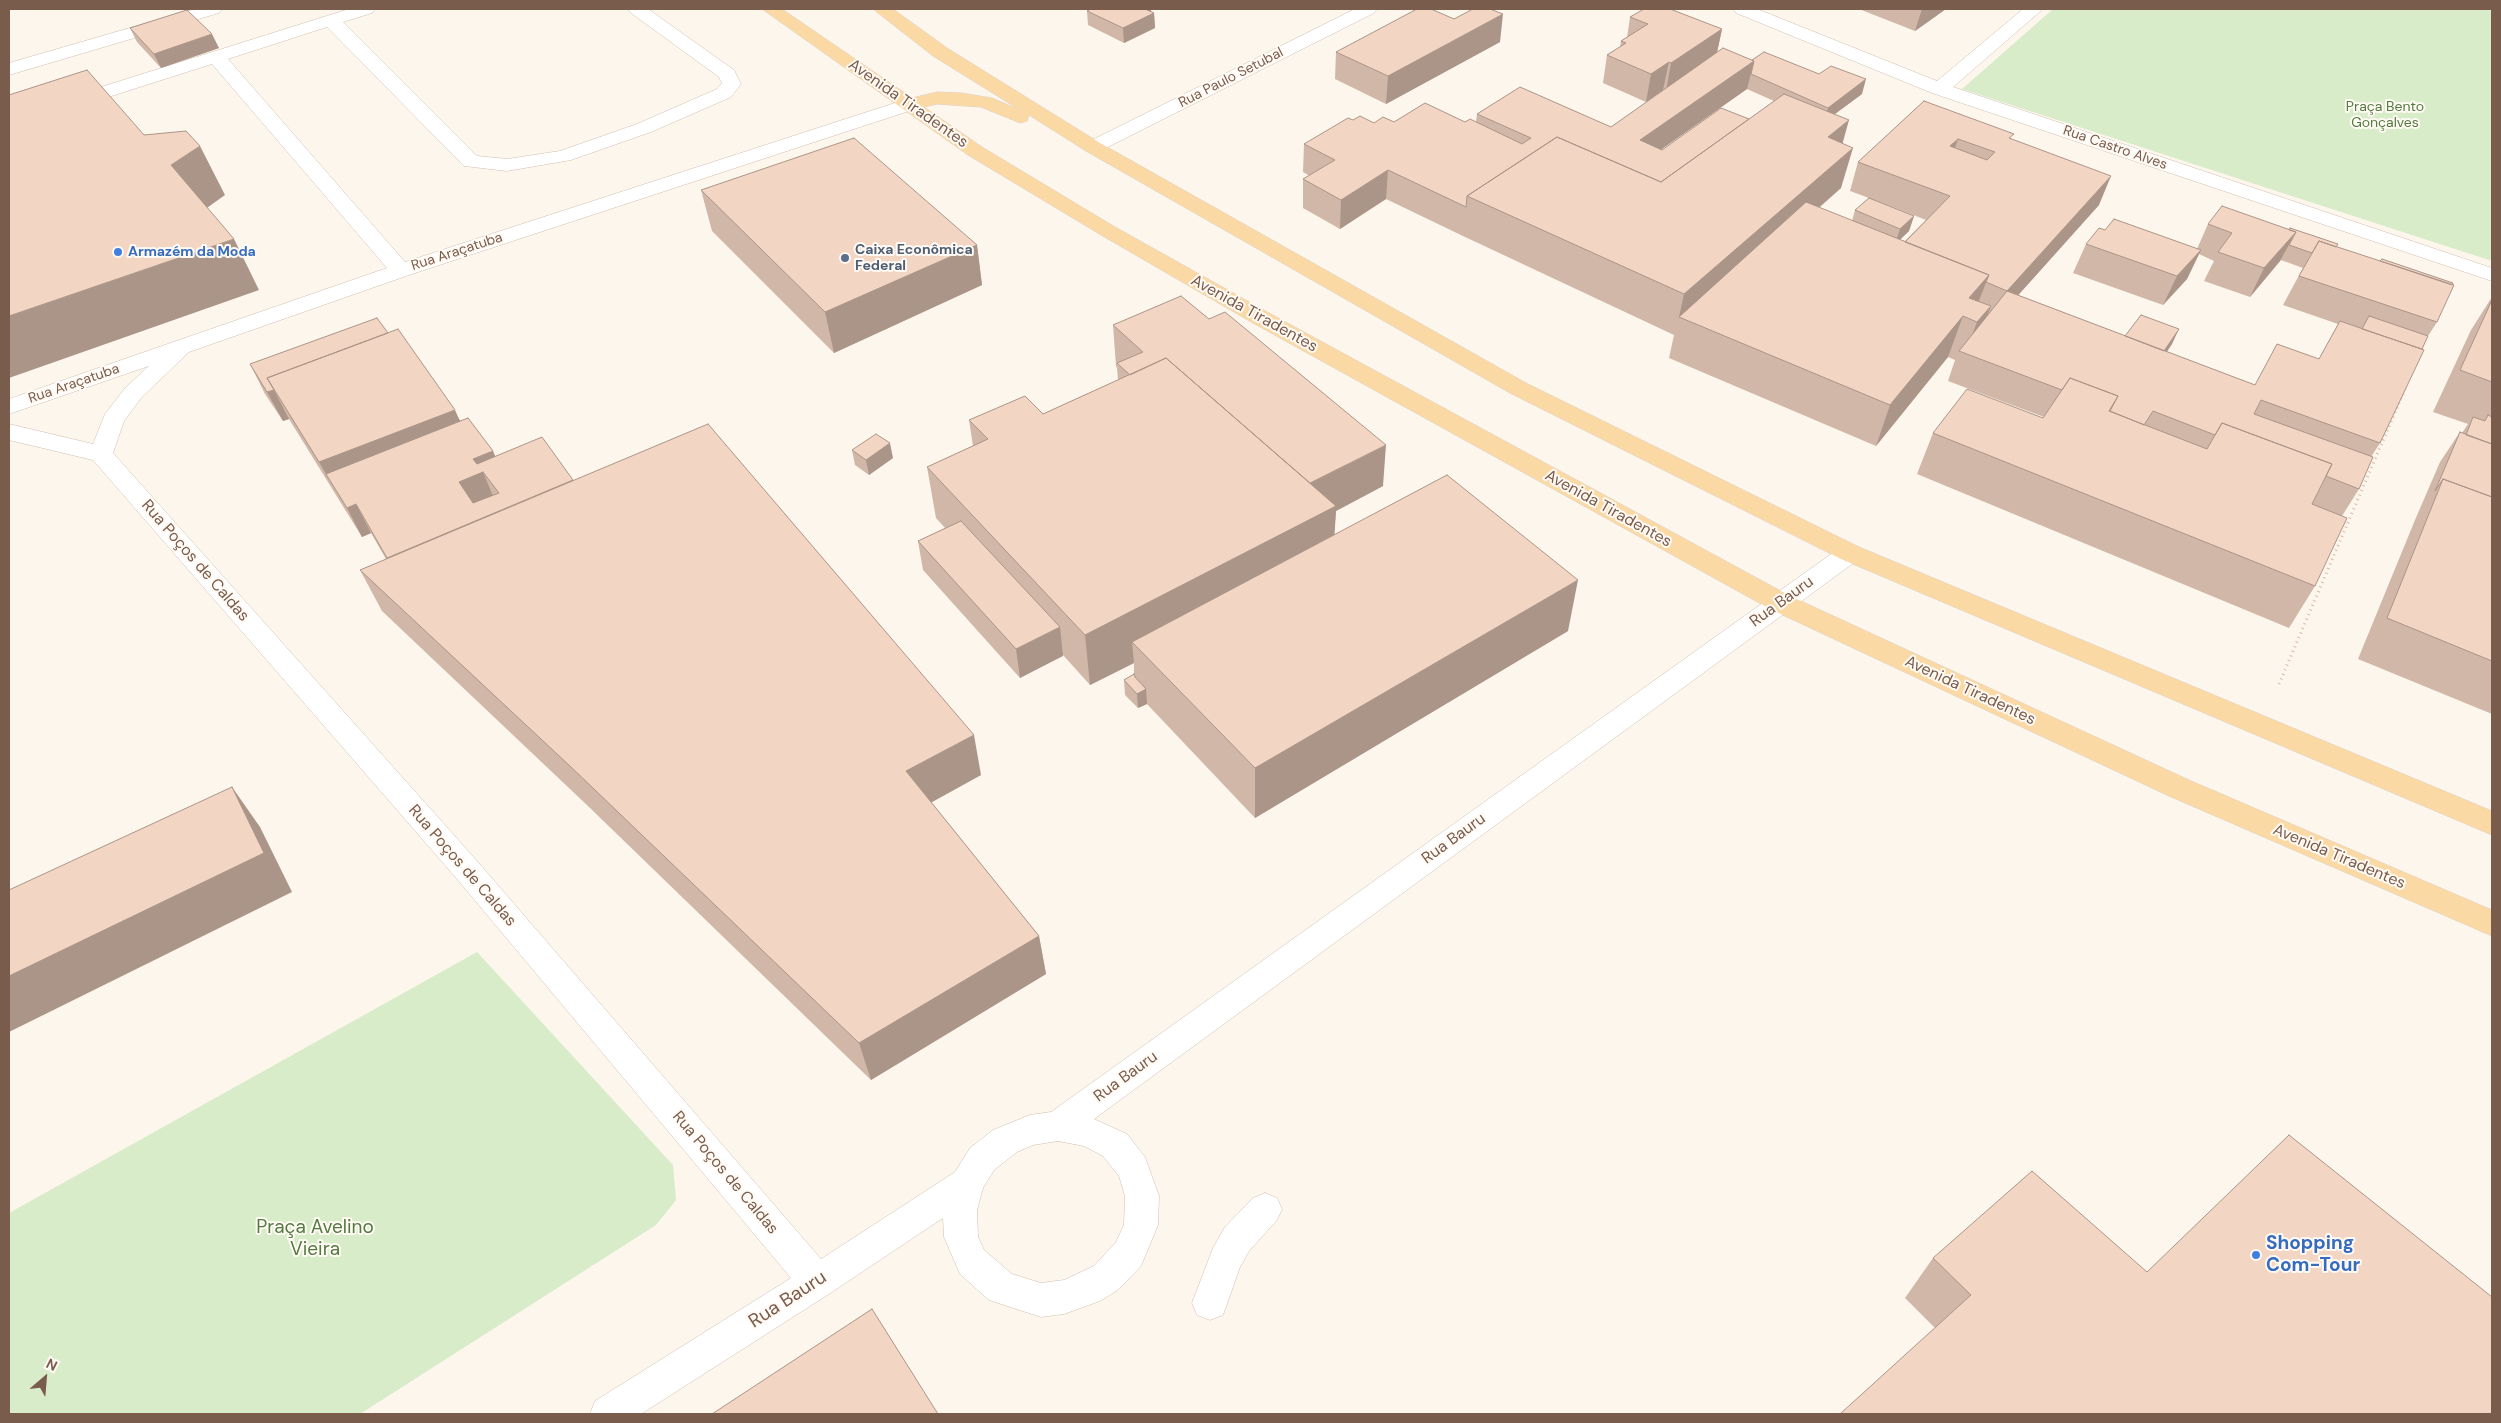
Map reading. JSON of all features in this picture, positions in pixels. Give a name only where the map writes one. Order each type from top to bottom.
[{"type":"main road","name":"Avenida Tiradentes","points":[[771,9],[975,151],[1125,241],[1261,318],[1781,603],[2179,788],[2492,923]]},
{"type":"main road","points":[[882,9],[940,52],[1094,147],[1518,388],[1850,553],[2492,823]]},
{"type":"main road","points":[[908,104],[937,98],[985,102],[1094,147]]},
{"type":"street","points":[[9,69],[214,9]]},
{"type":"street","points":[[53,108],[366,9]]},
{"type":"street","points":[[330,20],[471,162],[507,165],[564,156],[644,128],[724,93],[732,84],[727,74],[638,9]]},
{"type":"street","name":"Rua Paulo Setubal","points":[[1094,147],[1368,9]]},
{"type":"street","name":"Rua Castro Alves","points":[[1742,9],[1939,89],[2492,275]]},
{"type":"street","points":[[1939,89],[2034,9]]},
{"type":"street","points":[[216,57],[402,270]]},
{"type":"street","name":"Rua Araçatuba","points":[[9,407],[402,270],[908,104]]},
{"type":"street","points":[[9,432],[62,443],[101,454],[112,419],[134,392],[186,345]]},
{"type":"street","name":"Rua Poços de Caldas","points":[[101,454],[467,870],[817,1282]]},
{"type":"street","name":"Rua Bauru","points":[[1058,1126],[1850,553]]},
{"type":"street","points":[[1058,1126],[1089,1132],[1115,1145],[1133,1168],[1142,1196],[1141,1225],[1129,1254],[1106,1278],[1087,1289],[1064,1297],[1042,1300],[1002,1288],[972,1262],[961,1237],[960,1210],[967,1183],[982,1159],[1005,1141],[1030,1130],[1058,1126]]},
{"type":"street","name":"Rua Bauru","points":[[608,1414],[817,1282],[967,1183]]},
{"type":"street","points":[[1210,1303],[1225,1260],[1237,1239],[1265,1209]]},
{"type":"path","points":[[2262,726],[2408,382]]},
{"type":"green space","name":"Praça Bento Gonçalves","points":[[2053,9],[2492,9],[2492,261],[1962,89]]},
{"type":"green space","name":"Praça Avelino Vieira","points":[[477,952],[673,1165],[676,1200],[656,1225],[360,1414],[9,1414],[9,1213]]},
{"type":"building","points":[[1091,9],[1145,9],[1154,13],[1123,28],[1087,11]]},
{"type":"building","points":[[1417,9],[1431,9],[1454,19],[1473,9],[1490,9],[1503,14],[1388,76],[1336,52]]},
{"type":"building","points":[[1644,9],[1670,9],[1722,29],[1651,74],[1607,55],[1626,43],[1621,41],[1648,24],[1630,17]]},
{"type":"building","points":[[187,10],[212,34],[154,54],[130,28]]},
{"type":"building","points":[[1723,48],[1754,61],[1640,140],[1662,150],[1721,108],[1749,119],[1661,182],[1557,137],[1467,196],[1466,207],[1388,170],[1341,200],[1303,179],[1335,160],[1304,144],[1348,118],[1353,120],[1360,116],[1374,123],[1383,117],[1394,122],[1425,103],[1465,122],[1470,119],[1522,144],[1531,138],[1477,114],[1520,87],[1611,127]]},
{"type":"building","points":[[1764,52],[1819,74],[1831,66],[1866,79],[1828,108],[1751,74],[1754,61],[1752,60]]},
{"type":"building","name":"Armazém da Moda","points":[[87,70],[144,135],[186,131],[200,146],[171,165],[234,239],[9,316],[9,95]]},
{"type":"building","points":[[1784,94],[1849,120],[1828,137],[1853,148],[1684,294],[1467,196],[1557,137],[1661,182]]},
{"type":"building","points":[[1924,101],[2014,134],[2009,138],[2111,176],[2007,291],[1986,282],[1989,275],[1905,242],[1950,196],[1858,162]],"holes":[[[1958,139],[1995,152],[1987,160],[1950,146]]]},
{"type":"building","name":"Caixa Econômica Federal","points":[[854,138],[977,245],[825,312],[701,190]]},
{"type":"building","points":[[1869,198],[1914,216],[1900,229],[1855,210]]},
{"type":"building","points":[[1806,202],[1989,275],[1969,298],[1991,306],[1977,322],[1963,316],[1890,405],[1679,317]]},
{"type":"building","points":[[2222,206],[2296,232],[2264,268],[2218,252],[2232,233],[2208,224]]},
{"type":"building","points":[[2114,219],[2201,250],[2177,276],[2086,244],[2099,228],[2105,230]]},
{"type":"building","points":[[2290,228],[2338,244],[2336,247],[2319,241],[2312,253],[2289,245],[2296,232],[2289,230]]},
{"type":"building","points":[[2319,241],[2454,285],[2437,322],[2299,276]]},
{"type":"building","points":[[2382,259],[2453,283],[2452,285],[2380,261]]},
{"type":"building","points":[[2007,291],[2255,385],[2277,344],[2319,359],[2340,321],[2424,350],[2380,443],[2261,400],[2254,414],[2373,457],[2359,489],[2326,476],[2332,464],[2222,423],[2215,435],[2153,411],[2144,425],[2110,411],[2118,396],[2070,378],[2062,390],[1959,351]]},
{"type":"building","points":[[1181,296],[1209,319],[1225,312],[1386,445],[1310,483],[1166,358],[1130,375],[1117,363],[1143,352],[1113,325]]},
{"type":"building","points":[[2492,300],[2492,382],[2460,370]]},
{"type":"building","points":[[2141,315],[2179,329],[2164,351],[2125,336]]},
{"type":"building","points":[[2369,316],[2428,336],[2422,349],[2362,329]]},
{"type":"building","points":[[377,318],[388,333],[267,378],[274,390],[267,392],[250,364]]},
{"type":"building","points":[[398,329],[455,410],[319,462],[267,378]]},
{"type":"building","points":[[1166,358],[1336,506],[1085,635],[927,467],[988,439],[969,420],[1025,396],[1043,414]]},
{"type":"building","points":[[2070,378],[2118,396],[2109,411],[2207,449],[2222,423],[2332,464],[2312,504],[2347,518],[2315,586],[1933,433],[1967,389],[2043,418]]},
{"type":"building","points":[[2488,415],[2492,417],[2492,444],[2466,435],[2473,417],[2485,421]]},
{"type":"building","points":[[468,418],[493,451],[473,459],[477,464],[542,437],[573,480],[387,558],[356,504],[347,508],[326,474]],"holes":[[[483,472],[499,493],[473,503],[459,482]]]},
{"type":"building","points":[[708,424],[974,735],[906,771],[1039,936],[859,1043],[571,767],[360,570]]},
{"type":"building","points":[[2460,432],[2492,444],[2492,497],[2443,479],[2435,491]]},
{"type":"building","points":[[876,434],[890,443],[866,460],[852,450]]},
{"type":"building","points":[[1447,475],[1578,580],[1255,768],[1132,642]]},
{"type":"building","points":[[2443,479],[2492,497],[2492,661],[2387,618]]},
{"type":"building","points":[[961,521],[1060,627],[1016,649],[918,541]]},
{"type":"building","points":[[1134,674],[1146,689],[1137,694],[1124,680]]},
{"type":"building","points":[[232,787],[264,853],[9,976],[9,890]]},
{"type":"building","name":"Shopping Com-Tour","points":[[2289,1135],[2492,1297],[2492,1414],[1840,1414],[1971,1295],[1933,1258],[2032,1171],[2147,1272]]},
{"type":"building","points":[[872,1309],[938,1414],[712,1414]]},
{"type":"place","name":"Armazém da Moda","points":[[118,252]]},
{"type":"place","name":"Caixa Econômica Federal","points":[[845,258]]},
{"type":"place","name":"Shopping Com-Tour","points":[[2256,1255]]}]
